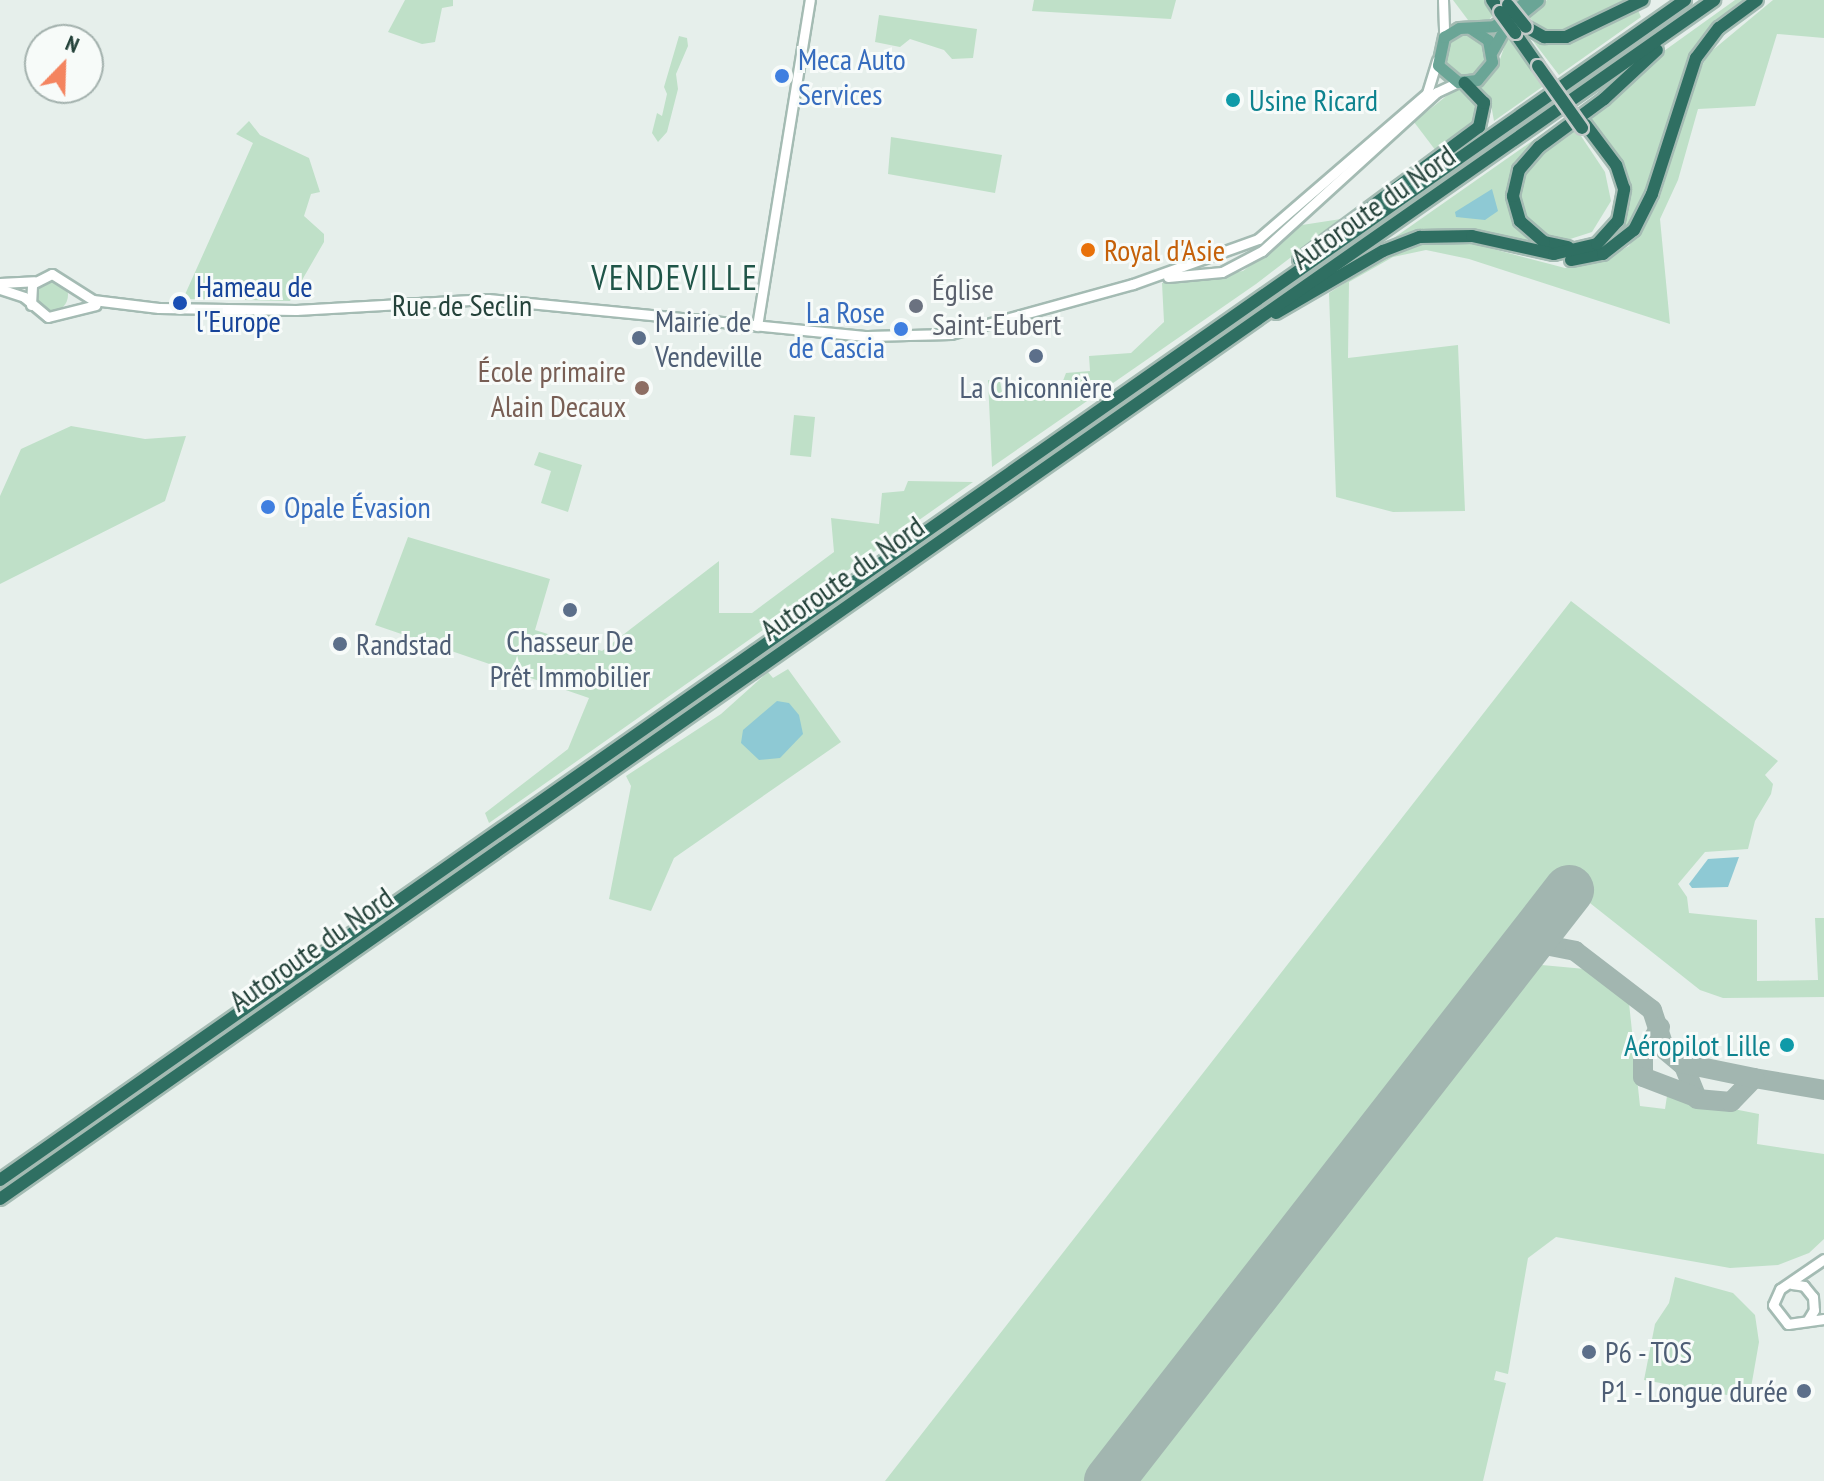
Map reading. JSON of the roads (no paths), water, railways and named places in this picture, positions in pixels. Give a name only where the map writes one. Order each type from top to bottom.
[{"type":"highway","points":[[1253,322],[1410,240],[1451,234],[1554,254],[1583,251],[1603,239],[1618,221],[1624,199],[1620,172],[1540,64],[1503,5],[1492,0]]},
{"type":"highway","points":[[1521,30],[1544,37],[1566,37],[1643,0]]},
{"type":"highway","name":"Autoroute du Nord","points":[[0,1180],[1685,0]]},
{"type":"highway","name":"Autoroute du Nord","points":[[0,1199],[1714,0]]},
{"type":"highway","points":[[1513,246],[1575,260],[1603,254],[1627,238],[1648,204],[1696,58],[1719,28],[1757,0]]},
{"type":"highway","points":[[1584,126],[1614,178],[1616,206],[1592,239],[1557,246],[1531,233],[1517,216],[1513,196],[1519,170],[1539,147],[1671,39],[1673,30]]},
{"type":"highway","points":[[1283,280],[1285,271],[1479,127],[1484,103],[1462,83]]},
{"type":"main road","points":[[757,326],[810,0]]},
{"type":"main road","points":[[1443,0],[1444,37],[1437,61],[1445,75],[1462,83],[1486,72],[1492,51],[1506,26],[1538,0]]},
{"type":"main road","points":[[1444,37],[1470,28],[1494,26],[1527,0]]},
{"type":"main road","points":[[1470,28],[1486,37],[1492,51]]},
{"type":"main road","name":"Rue de Seclin","points":[[70,287],[86,298],[119,304],[286,310],[488,299],[757,326],[931,337],[1133,284],[1226,254],[1276,227],[1427,93],[1437,61]]},
{"type":"main road","name":"Rue de Seclin","points":[[1133,284],[1222,272],[1252,258],[1311,213],[1437,92],[1462,83]]},
{"type":"main road","points":[[0,283],[34,281],[52,274],[70,287],[66,311],[48,317],[0,289]]},
{"type":"main road","points":[[31,305],[34,281]]},
{"type":"main road","name":"Rue de Seclin","points":[[66,311],[119,304]]},
{"type":"main road","points":[[1824,1260],[1776,1294],[1774,1310],[1785,1323],[1824,1319]]},
{"type":"main road","points":[[1804,1323],[1813,1313],[1812,1279],[1824,1260]]},
{"type":"main road","points":[[1789,1284],[1802,1285],[1824,1308]]},
{"type":"water","points":[[1492,189],[1498,211],[1485,220],[1456,217],[1455,212]]},
{"type":"water","points":[[777,701],[789,703],[799,715],[803,734],[780,758],[759,760],[741,743],[743,730]]},
{"type":"water","points":[[1739,857],[1728,887],[1692,888],[1689,884],[1708,859]]},
{"type":"place","name":"Meca Auto Services","points":[[782,76]]},
{"type":"place","name":"Usine Ricard","points":[[1233,100]]},
{"type":"place","name":"Royal d'Asie","points":[[1088,250]]},
{"type":"place","name":"Hameau de l'Europe","points":[[180,303]]},
{"type":"place","name":"Église Saint-Eubert","points":[[916,306]]},
{"type":"place","name":"La Rose de Cascia","points":[[901,329]]},
{"type":"place","name":"Mairie de Vendeville","points":[[639,338]]},
{"type":"place","name":"La Chiconnière","points":[[1036,356]]},
{"type":"place","name":"École primaire Alain Decaux","points":[[642,388]]},
{"type":"place","name":"Opale Évasion","points":[[268,507]]},
{"type":"place","name":"Chasseur De Prêt Immobilier","points":[[570,610]]},
{"type":"place","name":"Randstad","points":[[340,644]]},
{"type":"place","name":"Aéropilot Lille","points":[[1787,1045]]},
{"type":"place","name":"P6 - TOS","points":[[1589,1352]]},
{"type":"place","name":"P1 - Longue durée","points":[[1804,1391]]},
{"type":"district","name":"VENDEVILLE","points":[[675,278]]}]
